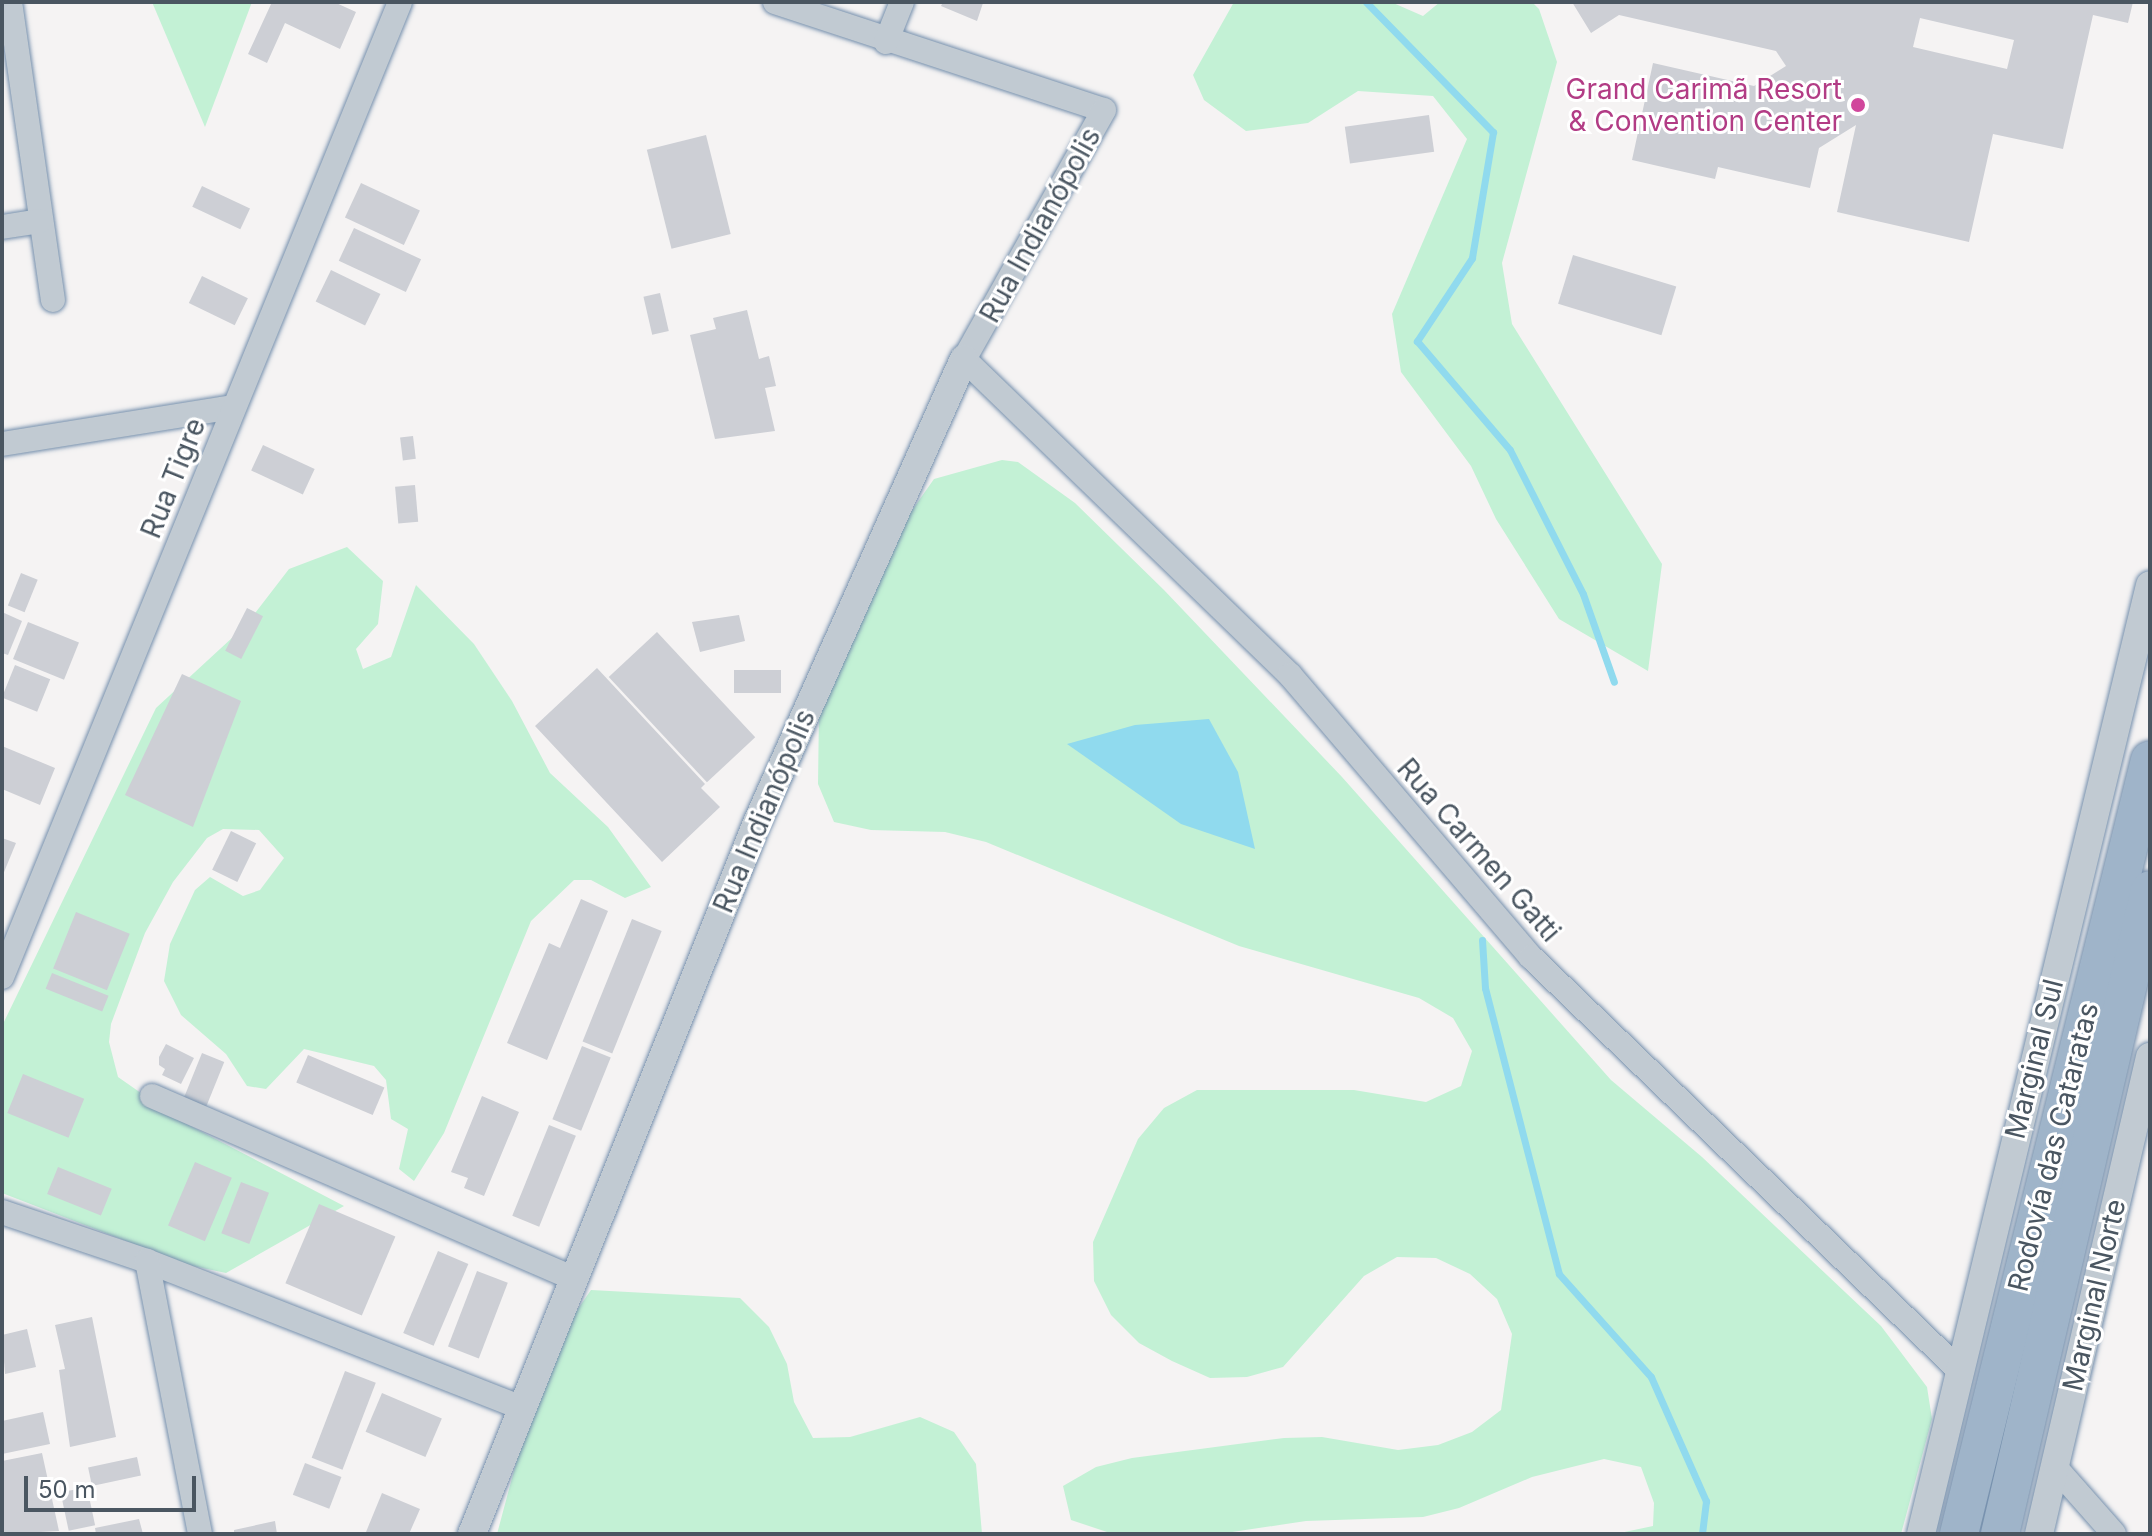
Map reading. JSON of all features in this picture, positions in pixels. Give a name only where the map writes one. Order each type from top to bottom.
[{"type":"highway","name":"Rodovía das Cataratas","points":[[1959,1534],[2150,760]]},
{"type":"highway","name":"Rodovía das Cataratas","points":[[2000,1534],[2150,890]]},
{"type":"street","points":[[10,2],[53,300]]},
{"type":"street","name":"Rua Tigre","points":[[2,977],[400,2]]},
{"type":"street","points":[[775,2],[886,42],[902,2]]},
{"type":"street","name":"Rua Indianópolis","points":[[472,1534],[757,823],[964,359],[1104,110],[886,42]]},
{"type":"street","points":[[2,227],[40,221]]},
{"type":"street","name":"Rua Carmen Gatti","points":[[964,359],[1290,675],[1531,957],[1959,1370]]},
{"type":"street","points":[[2,444],[234,407]]},
{"type":"street","name":"Marginal Sul","points":[[1921,1534],[2150,585]]},
{"type":"street","name":"Marginal Norte","points":[[2039,1534],[2150,1057]]},
{"type":"street","points":[[152,1096],[574,1279]]},
{"type":"street","points":[[2,1212],[147,1261],[522,1408]]},
{"type":"street","points":[[147,1261],[200,1534]]},
{"type":"street","points":[[2055,1467],[2114,1534]]},
{"type":"green space","points":[[152,2],[252,2],[205,127]]},
{"type":"green space","points":[[1234,2],[1391,2],[1423,16],[1440,2],[1532,2],[1539,9],[1557,62],[1502,263],[1512,324],[1662,564],[1648,671],[1559,619],[1496,519],[1471,466],[1401,372],[1392,314],[1467,139],[1433,96],[1358,91],[1308,123],[1246,131],[1204,100],[1193,75]]},
{"type":"green space","points":[[1002,460],[1018,462],[1075,503],[1164,590],[1342,777],[1611,1080],[1702,1157],[1881,1326],[1927,1387],[1932,1419],[1901,1534],[1615,1534],[1653,1526],[1654,1503],[1641,1467],[1604,1459],[1532,1477],[1459,1508],[1423,1517],[1306,1521],[1219,1534],[1113,1534],[1071,1520],[1063,1486],[1096,1467],[1132,1458],[1284,1438],[1322,1437],[1398,1450],[1438,1445],[1472,1432],[1501,1410],[1512,1334],[1497,1299],[1470,1274],[1436,1258],[1397,1257],[1364,1276],[1283,1367],[1247,1377],[1210,1378],[1172,1361],[1139,1343],[1111,1315],[1094,1281],[1093,1242],[1138,1139],[1164,1108],[1197,1090],[1354,1090],[1426,1102],[1461,1086],[1472,1051],[1453,1018],[1419,998],[1239,946],[986,842],[945,832],[871,830],[834,822],[818,784],[819,711],[889,543],[934,479]]},
{"type":"green space","points":[[347,547],[383,581],[378,624],[356,649],[363,669],[391,657],[416,585],[474,644],[512,701],[550,773],[608,827],[651,887],[625,898],[591,880],[574,880],[531,921],[444,1133],[414,1181],[399,1169],[408,1129],[391,1119],[386,1080],[374,1066],[304,1049],[266,1089],[247,1086],[226,1054],[181,1015],[164,981],[170,944],[195,890],[210,877],[243,896],[260,890],[284,858],[259,830],[223,829],[207,838],[173,882],[145,933],[111,1024],[109,1042],[118,1077],[181,1121],[344,1206],[226,1273],[188,1265],[2,1193],[2,1026],[156,708],[246,625],[289,569]]},
{"type":"green space","points":[[591,1290],[740,1298],[769,1327],[787,1364],[794,1402],[813,1438],[850,1437],[920,1417],[954,1432],[976,1464],[982,1534],[497,1534],[526,1426],[566,1326]]},
{"type":"water","points":[[1209,719],[1238,772],[1255,849],[1181,824],[1067,744],[1135,725]]},
{"type":"building","points":[[272,2],[334,2],[356,12],[340,49],[285,23],[267,63],[248,54]]},
{"type":"building","points":[[943,2],[983,3],[977,21],[941,6]]},
{"type":"building","name":"Grand Carimã Resort & Convention Center","points":[[1572,2],[2133,2],[2128,23],[2093,15],[2063,149],[1993,134],[1969,242],[1837,212],[1856,125],[1819,148],[1810,188],[1718,167],[1715,179],[1632,160],[1653,63],[1754,86],[1786,66],[1776,51],[1619,15],[1591,33]],"holes":[[[1920,18],[2014,40],[2007,69],[1913,47]]]},
{"type":"building","points":[[1429,115],[1434,152],[1350,163],[1345,127]]},
{"type":"building","points":[[706,135],[731,234],[671,249],[647,150]]},
{"type":"building","points":[[361,183],[420,210],[404,245],[345,217]]},
{"type":"building","points":[[202,186],[250,208],[240,229],[192,207]]},
{"type":"building","points":[[354,228],[421,259],[406,292],[339,261]]},
{"type":"building","points":[[1573,255],[1676,287],[1661,335],[1558,304]]},
{"type":"building","points":[[331,270],[380,294],[365,326],[316,301]]},
{"type":"building","points":[[202,276],[248,298],[235,325],[189,303]]},
{"type":"building","points":[[660,293],[669,331],[652,335],[643,297]]},
{"type":"building","points":[[747,310],[759,359],[769,356],[776,386],[765,388],[775,431],[715,439],[690,335],[716,329],[713,318]]},
{"type":"building","points":[[413,436],[416,459],[403,460],[400,438]]},
{"type":"building","points":[[263,445],[315,469],[303,494],[251,470]]},
{"type":"building","points":[[415,485],[418,522],[398,524],[395,487]]},
{"type":"building","points":[[21,573],[38,580],[25,612],[8,605]]},
{"type":"building","points":[[247,608],[263,616],[241,659],[225,651]]},
{"type":"building","points":[[2,612],[22,621],[8,655],[2,653]]},
{"type":"building","points":[[739,615],[745,641],[700,652],[692,622]]},
{"type":"building","points":[[28,622],[79,643],[64,680],[13,659]]},
{"type":"building","points":[[657,632],[755,737],[707,782],[609,677]]},
{"type":"building","points":[[15,665],[50,679],[37,712],[2,697]]},
{"type":"building","points":[[597,668],[705,784],[701,788],[720,807],[662,862],[535,726]]},
{"type":"building","points":[[734,670],[781,670],[781,693],[734,693]]},
{"type":"building","points":[[182,674],[241,701],[193,827],[125,795]]},
{"type":"building","points":[[2,746],[55,768],[40,805],[2,789]]},
{"type":"building","points":[[231,831],[256,843],[237,882],[212,870]]},
{"type":"building","points":[[2,838],[16,843],[2,877]]},
{"type":"building","points":[[581,899],[608,911],[547,1060],[507,1043],[549,943],[560,948]]},
{"type":"building","points":[[76,912],[130,934],[107,990],[53,969]]},
{"type":"building","points":[[632,919],[662,931],[612,1053],[583,1041]]},
{"type":"building","points":[[52,973],[109,996],[102,1012],[46,989]]},
{"type":"building","points":[[166,1044],[194,1058],[181,1084],[162,1075],[165,1069],[159,1065],[159,1057]]},
{"type":"building","points":[[582,1046],[611,1058],[581,1131],[552,1119]]},
{"type":"building","points":[[202,1053],[224,1062],[206,1106],[184,1098]]},
{"type":"building","points":[[308,1055],[384,1087],[373,1115],[296,1083]]},
{"type":"building","points":[[23,1074],[84,1099],[68,1138],[7,1113]]},
{"type":"building","points":[[482,1096],[519,1112],[484,1196],[464,1188],[468,1178],[451,1172]]},
{"type":"building","points":[[549,1125],[576,1136],[539,1227],[512,1216]]},
{"type":"building","points":[[195,1162],[232,1178],[205,1241],[168,1226]]},
{"type":"building","points":[[58,1167],[112,1189],[101,1216],[47,1194]]},
{"type":"building","points":[[241,1182],[269,1193],[249,1244],[221,1233]]},
{"type":"building","points":[[319,1204],[395,1236],[362,1316],[285,1283]]},
{"type":"building","points":[[438,1251],[468,1264],[434,1346],[403,1333]]},
{"type":"building","points":[[477,1271],[508,1283],[479,1358],[448,1347]]},
{"type":"building","points":[[92,1317],[116,1437],[70,1447],[59,1370],[65,1369],[55,1325]]},
{"type":"building","points":[[27,1329],[36,1367],[5,1374],[2,1335]]},
{"type":"building","points":[[345,1371],[376,1383],[342,1470],[312,1458]]},
{"type":"building","points":[[382,1393],[442,1418],[425,1457],[366,1432]]},
{"type":"building","points":[[43,1412],[50,1444],[2,1454],[2,1421]]},
{"type":"building","points":[[42,1453],[59,1531],[2,1534],[2,1461]]},
{"type":"building","points":[[137,1457],[141,1476],[92,1486],[88,1467]]},
{"type":"building","points":[[305,1463],[341,1477],[329,1509],[293,1495]]},
{"type":"building","points":[[87,1487],[95,1525],[69,1531],[61,1493]]},
{"type":"building","points":[[382,1493],[420,1509],[409,1534],[366,1532]]},
{"type":"building","points":[[139,1519],[143,1534],[96,1534],[95,1528]]},
{"type":"building","points":[[275,1521],[277,1534],[234,1534],[234,1530]]},
{"type":"waterway","points":[[1366,2],[1493,132],[1472,258],[1417,341],[1510,450],[1583,594],[1614,682]]},
{"type":"waterway","points":[[1482,940],[1485,988],[1559,1274],[1651,1377],[1706,1501],[1702,1534]]},
{"type":"place","name":"Grand Carimã Resort & Convention Center","points":[[1858,105]]}]
